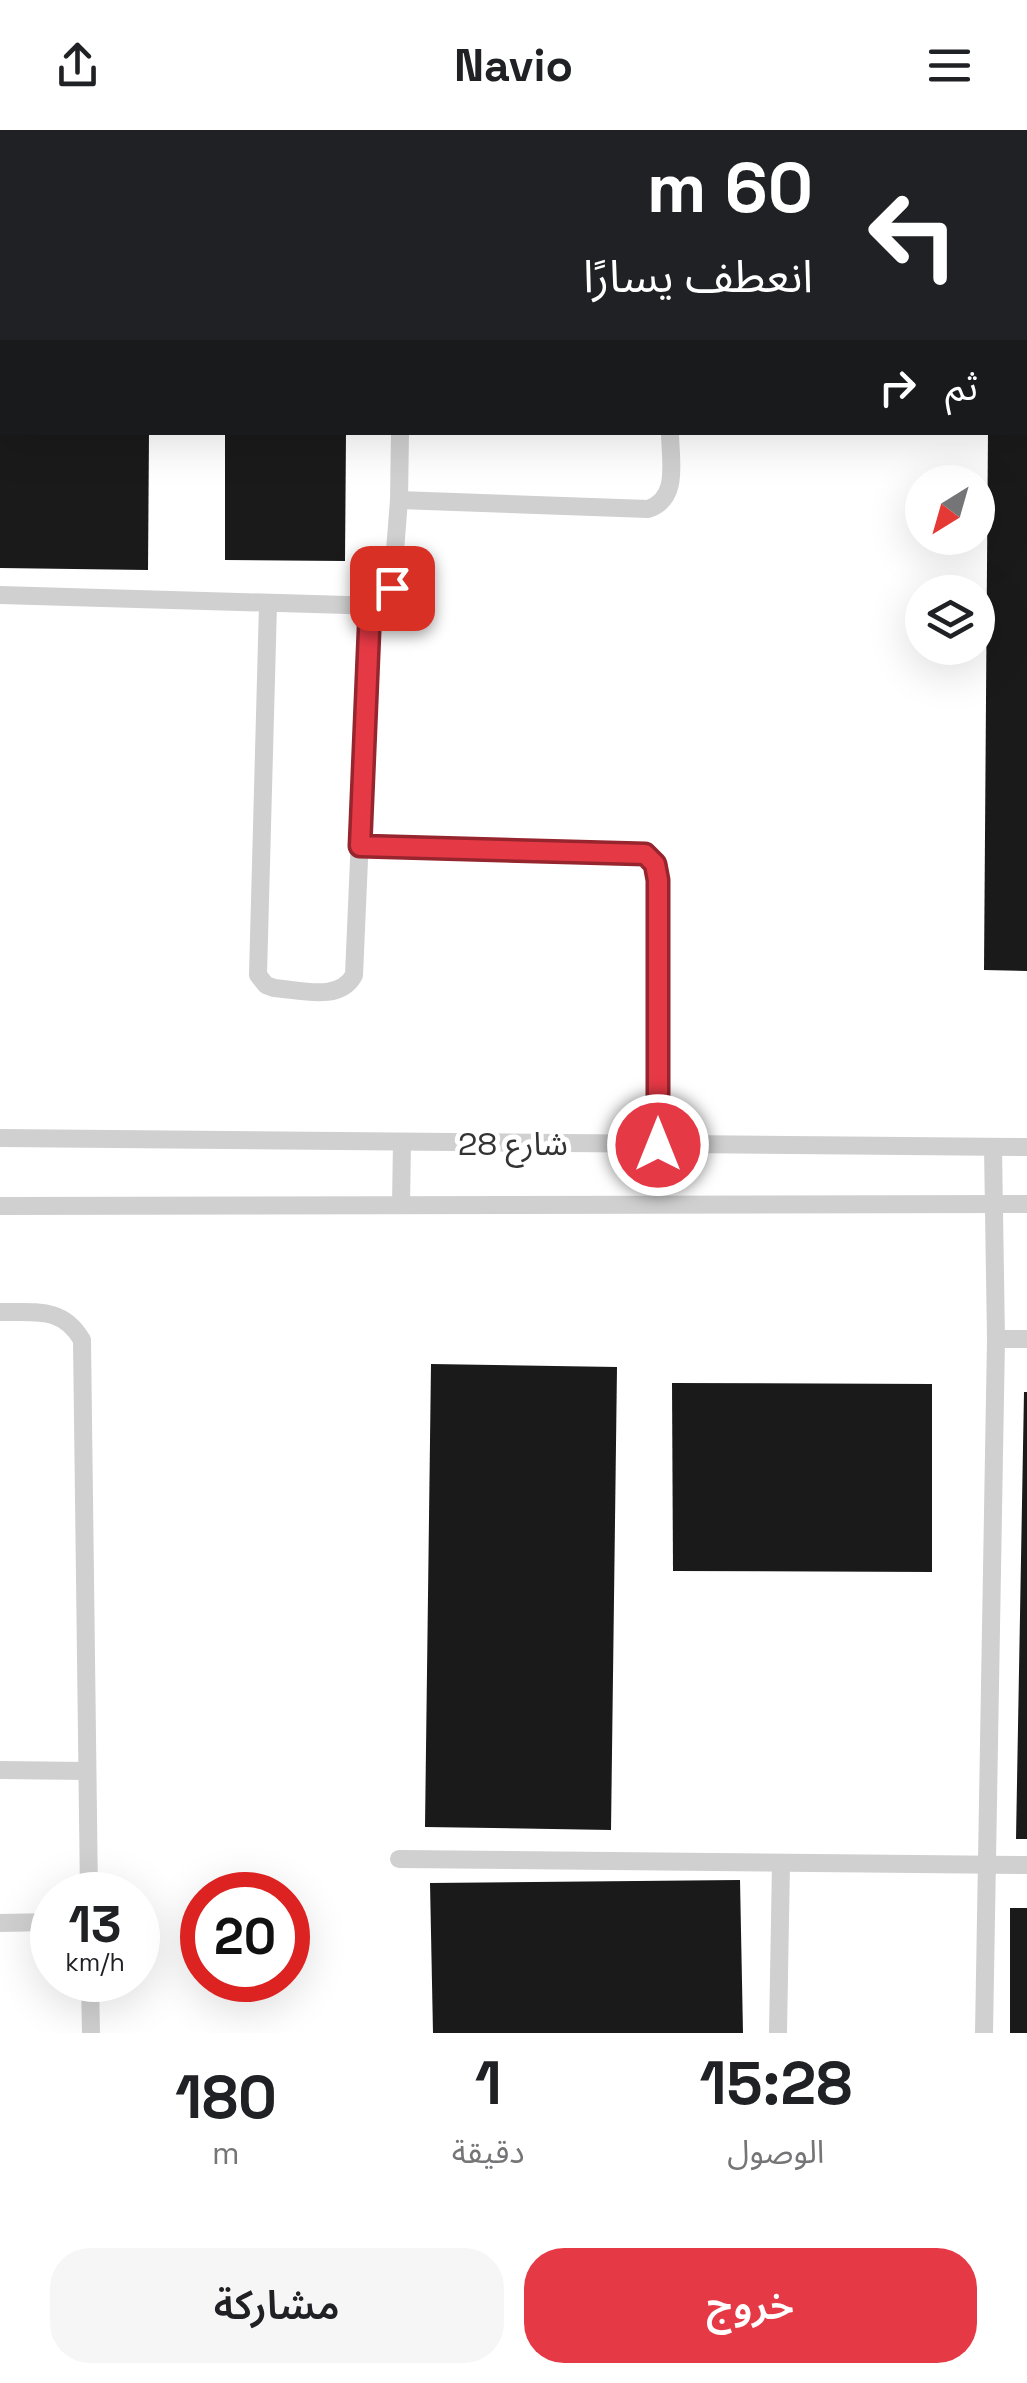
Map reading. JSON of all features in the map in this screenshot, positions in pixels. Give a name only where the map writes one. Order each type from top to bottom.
[{"type":"lane","points":[[0,595],[370,607],[386,603],[391,594],[399,500],[400,435]]},
{"type":"lane","points":[[399,500],[648,509],[661,504],[670,492],[670,435]]},
{"type":"lane","points":[[268,604],[258,974],[266,986],[337,992],[348,986],[354,974],[370,607]]},
{"type":"lane","points":[[360,846],[645,854],[655,864],[658,1145]]},
{"type":"lane","name":"شارع 28","points":[[0,1138],[1027,1147]]},
{"type":"lane","points":[[400,1204],[402,1143]]},
{"type":"lane","points":[[984,2033],[996,1338],[992,1147]]},
{"type":"lane","name":"شارع 28","points":[[0,1206],[1027,1204]]},
{"type":"lane","points":[[0,1312],[59,1316],[73,1325],[82,1340],[89,1872]]},
{"type":"lane","points":[[996,1338],[1027,1340]]},
{"type":"lane","points":[[0,1770],[87,1770]]},
{"type":"lane","points":[[400,1859],[1027,1866]]},
{"type":"lane","points":[[778,2033],[781,1863]]},
{"type":"lane","points":[[0,1923],[30,1922]]},
{"type":"lane","points":[[90,2002],[91,2033]]},
{"type":"building","points":[[0,435],[149,435],[148,570],[0,568]]},
{"type":"building","points":[[225,435],[346,435],[345,561],[225,560]]},
{"type":"building","points":[[988,435],[1027,435],[1027,971],[984,970],[986,665],[995,665],[995,575],[987,575],[987,555],[995,555],[995,465],[988,465]]},
{"type":"building","points":[[431,1364],[617,1367],[611,1830],[425,1827]]},
{"type":"building","points":[[672,1383],[932,1384],[932,1572],[673,1571]]},
{"type":"building","points":[[1024,1392],[1027,1839],[1016,1839]]},
{"type":"building","points":[[740,1880],[743,2033],[433,2033],[430,1883]]},
{"type":"building","points":[[1010,1908],[1027,1908],[1027,2033],[1010,2033]]},
{"type":"route","points":[[392,588],[386,603],[370,607],[360,846],[645,854],[655,864],[658,1145]]}]
